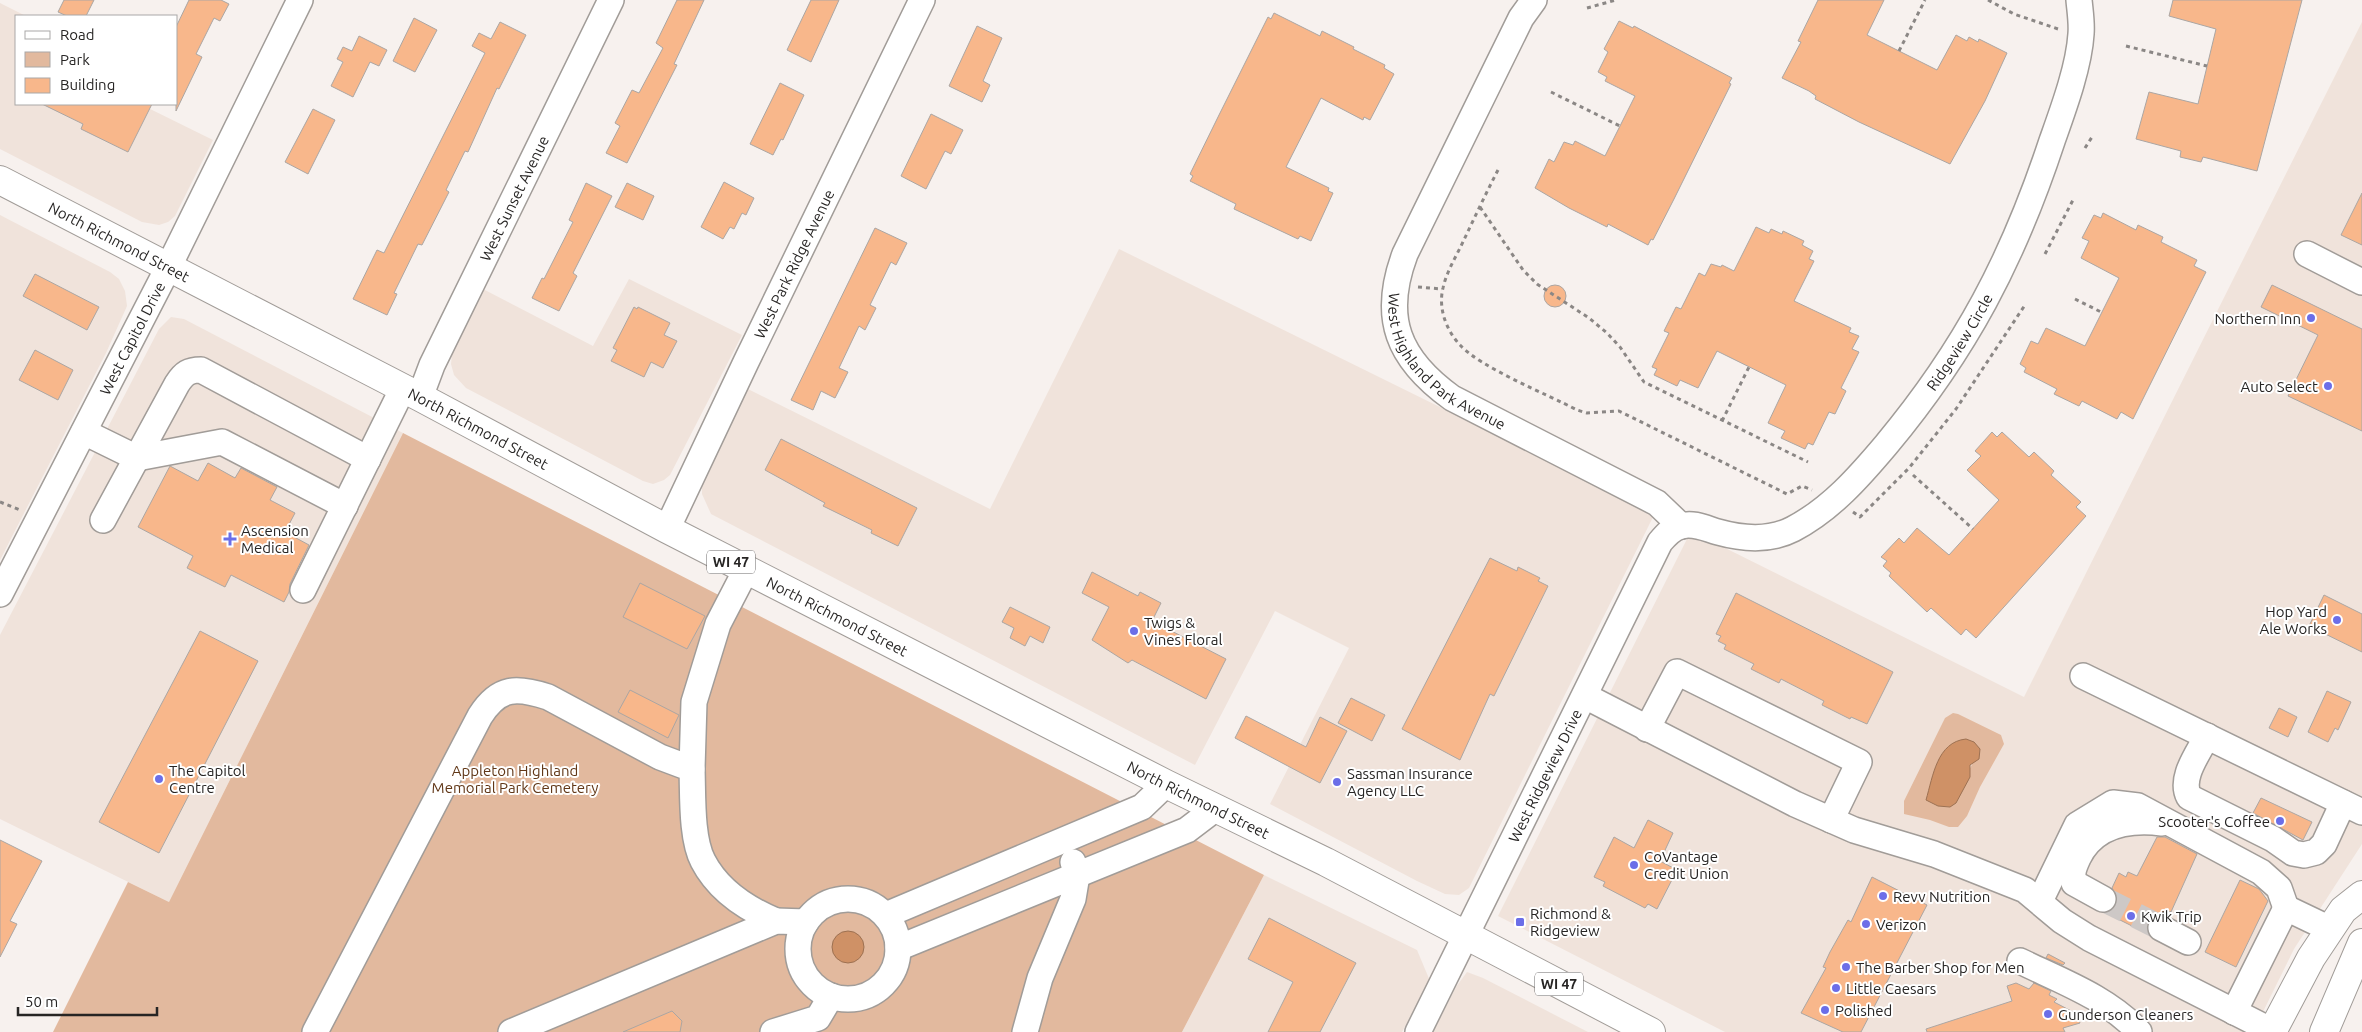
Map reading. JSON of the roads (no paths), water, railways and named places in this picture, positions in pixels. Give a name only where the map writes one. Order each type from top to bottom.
[{"type":"main road","name":"North Richmond Street","points":[[0,180],[412,392],[746,570],[1166,784],[1326,862],[1651,1032]]},
{"type":"main road","points":[[2272,1031],[2310,958],[2343,910],[2362,895]]},
{"type":"main road","points":[[2324,1032],[2362,943]]},
{"type":"street","name":"West Capitol Drive","points":[[0,594],[169,266],[300,0]]},
{"type":"street","name":"West Sunset Avenue","points":[[303,590],[368,459],[432,365],[611,0]]},
{"type":"street","name":"West Park Ridge Avenue","points":[[667,529],[922,0]]},
{"type":"street","name":"West Highland Park Avenue","points":[[1534,0],[1521,18],[1405,254],[1399,271],[1393,304],[1400,335],[1410,359],[1428,382],[1452,398],[1656,503],[1681,526]]},
{"type":"street","name":"Ridgeview Circle","points":[[1681,526],[1698,526],[1749,538],[1769,537],[1790,530],[1813,518],[1835,500],[1911,416],[1948,365],[1997,279],[2017,238],[2065,104],[2081,35],[2079,0]]},
{"type":"street","points":[[2307,254],[2362,282]]},
{"type":"street","points":[[103,520],[182,375],[190,370],[201,370],[368,459]]},
{"type":"street","points":[[84,432],[137,458],[222,442],[345,506]]},
{"type":"street","name":"West Ridgeview Drive","points":[[1418,1032],[1660,542],[1674,529],[1681,526]]},
{"type":"street","points":[[746,570],[718,624],[694,702],[692,769],[696,833],[702,860],[718,882],[738,901],[755,912],[776,921],[806,922]]},
{"type":"street","points":[[1648,729],[1676,672],[1859,762],[1831,820]]},
{"type":"street","points":[[2083,676],[2207,736],[2353,807],[2316,852],[2304,855],[2293,853],[2273,839],[2189,798],[2184,788],[2186,778],[2207,736]]},
{"type":"street","points":[[315,1032],[480,716],[489,702],[496,697],[502,693],[529,690],[548,697],[660,757],[692,769]]},
{"type":"street","points":[[1585,696],[1795,804],[1831,820],[1854,830],[1950,860],[2025,890],[2062,921],[2089,938],[2272,1031]]},
{"type":"street","points":[[886,915],[1142,807],[1166,784]]},
{"type":"street","points":[[2040,901],[2077,825],[2114,803],[2138,806],[2261,872],[2279,888],[2286,908],[2330,929]]},
{"type":"street","points":[[898,948],[1187,830],[1216,808]]},
{"type":"street","points":[[2102,899],[2074,883],[2071,875],[2082,851],[2092,838],[2107,828],[2129,822],[2148,821],[2176,825]]},
{"type":"street","points":[[1025,1032],[1040,978],[1073,899],[1077,875],[1066,840]]},
{"type":"street","points":[[844,899],[864,901],[886,915],[895,931],[898,948],[893,971],[877,990],[855,998],[832,996],[813,984],[801,965],[799,943],[806,922],[814,912],[825,904],[844,899]]},
{"type":"street","points":[[2234,1012],[2286,908]]},
{"type":"street","points":[[511,1032],[776,921]]},
{"type":"street","points":[[2161,928],[2188,942]]},
{"type":"street","points":[[2020,961],[2095,997],[2127,1019],[2139,1032]]},
{"type":"street","points":[[773,1032],[816,1025],[832,996]]},
{"type":"tunnel","points":[[2103,899],[2161,928]]},
{"type":"place","name":"Northern Inn","points":[[2311,318]]},
{"type":"place","name":"Auto Select","points":[[2328,386]]},
{"type":"place","name":"Ascension Medical","points":[[230,539]]},
{"type":"place","name":"Hop Yard Ale Works","points":[[2337,620]]},
{"type":"place","name":"Twigs & Vines Floral","points":[[1134,631]]},
{"type":"place","name":"The Capitol Centre","points":[[159,779]]},
{"type":"place","name":"Sassman Insurance Agency LLC","points":[[1337,782]]},
{"type":"place","name":"Scooter's Coffee","points":[[2280,821]]},
{"type":"place","name":"CoVantage Credit Union","points":[[1634,865]]},
{"type":"place","name":"Revv Nutrition","points":[[1883,896]]},
{"type":"place","name":"Kwik Trip","points":[[2131,916]]},
{"type":"place","name":"Richmond & Ridgeview","points":[[1520,922]]},
{"type":"place","name":"Verizon","points":[[1866,924]]},
{"type":"place","name":"The Barber Shop for Men","points":[[1846,967]]},
{"type":"place","name":"Little Caesars","points":[[1836,988]]},
{"type":"place","name":"Polished","points":[[1825,1010]]},
{"type":"place","name":"Gunderson Cleaners","points":[[2048,1014]]},
{"type":"park label","name":"Appleton Highland Memorial Park Cemetery","points":[[515,778]]}]
